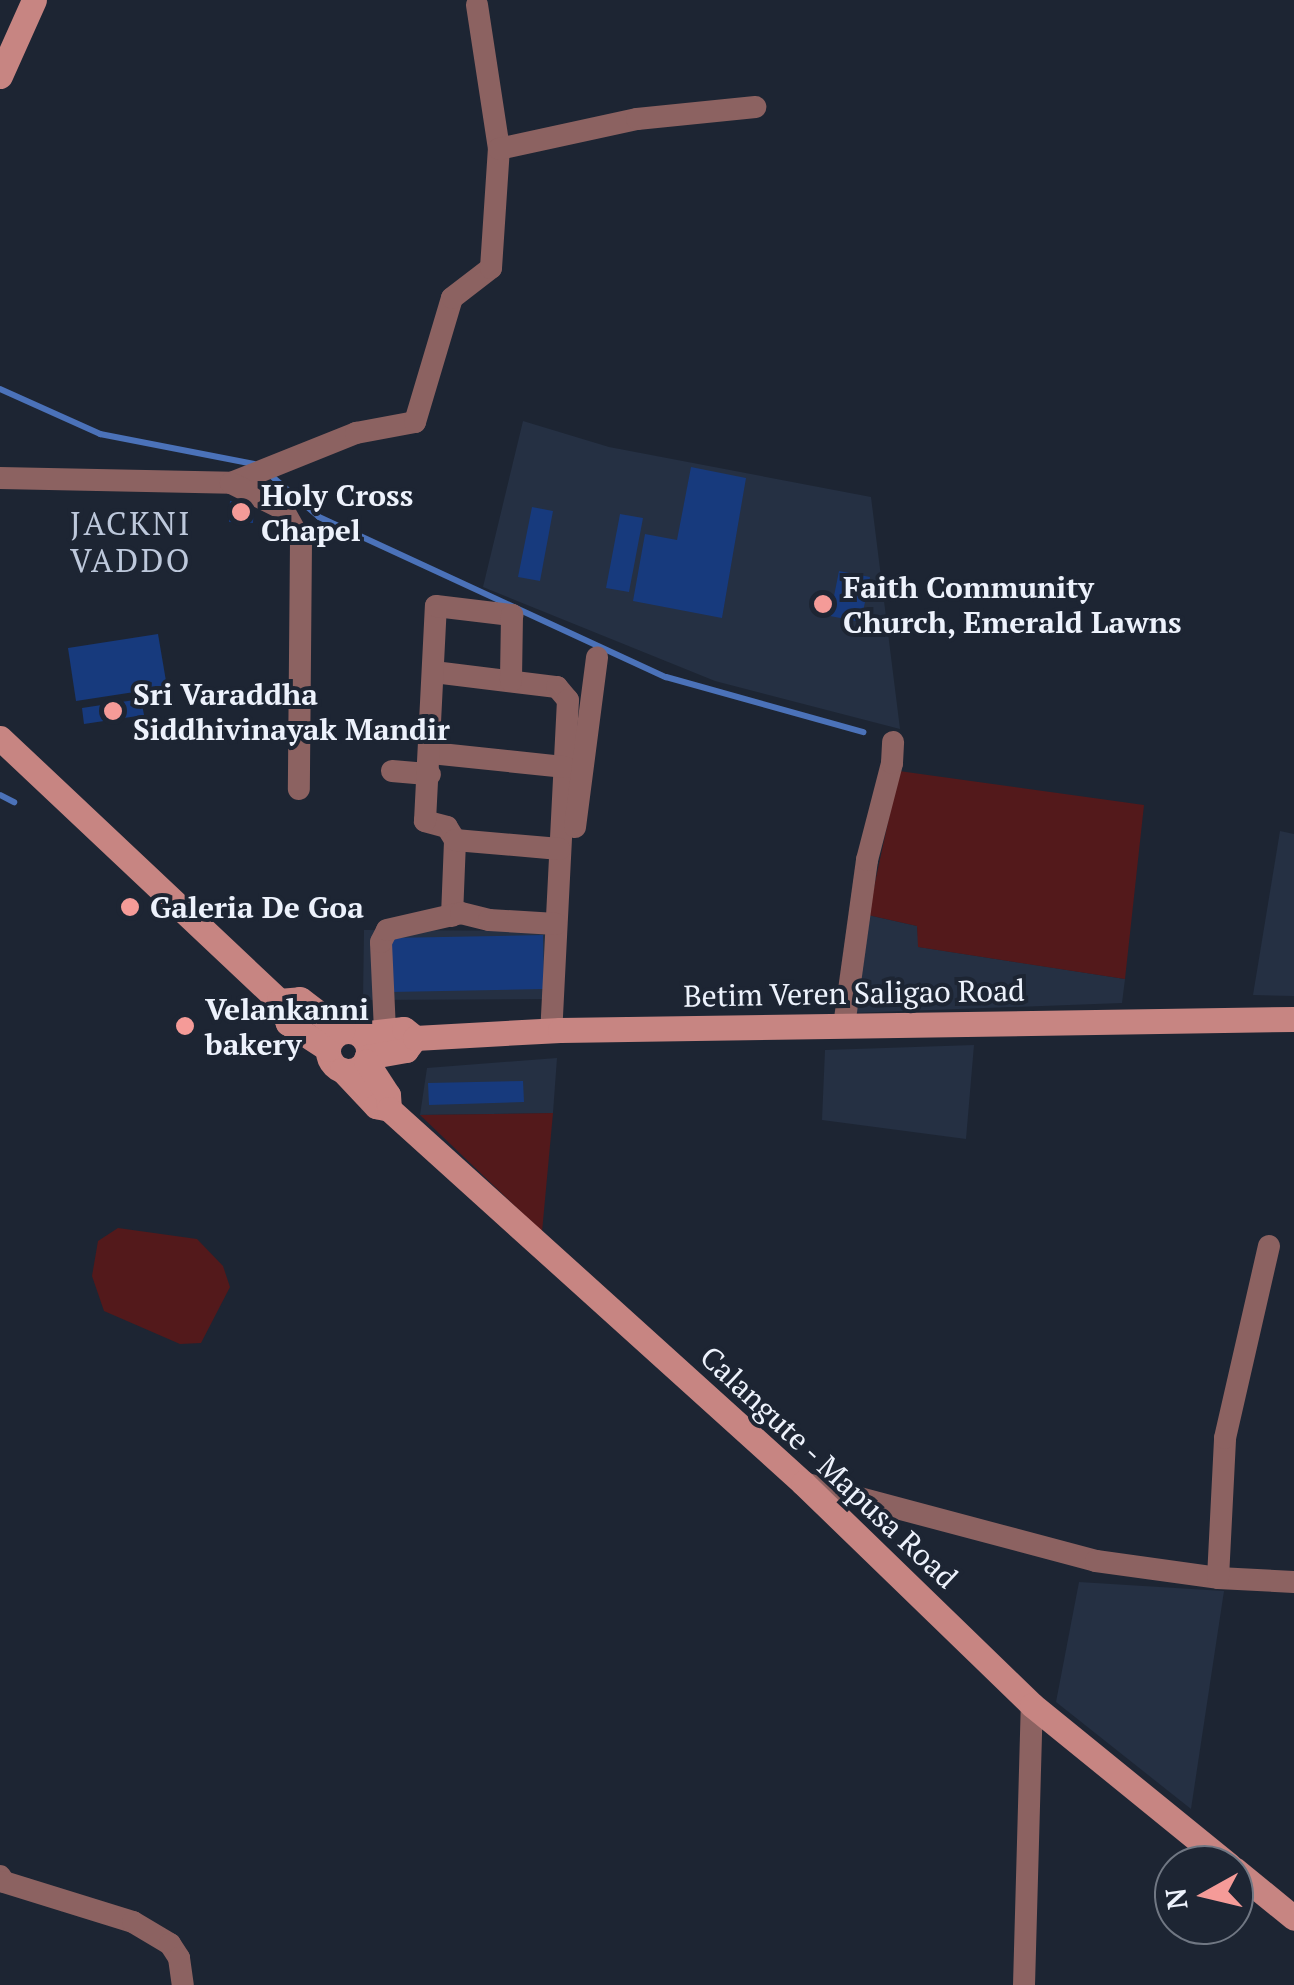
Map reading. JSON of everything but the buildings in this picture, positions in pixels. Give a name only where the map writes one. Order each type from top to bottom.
[{"type":"main road","points":[[0,76],[34,0]]},
{"type":"main road","name":"Calangute - Mapusa Road","points":[[0,738],[279,1001],[288,1023],[356,1048],[388,1095],[389,1110],[803,1483],[1032,1705],[1205,1845]]},
{"type":"main road","name":"Betim Veren Saligao Road","points":[[356,1048],[406,1050],[415,1038],[556,1030],[1294,1019]]},
{"type":"main road","name":"Calangute - Mapusa Road","points":[[1254,1885],[1294,1918]]},
{"type":"street","points":[[0,478],[231,483],[356,434],[415,422],[452,298],[491,268],[499,150],[477,5]]},
{"type":"street","points":[[499,150],[638,119],[755,107]]},
{"type":"street","points":[[231,483],[283,509],[302,540],[299,789]]},
{"type":"street","points":[[452,916],[455,840],[447,828],[424,821],[431,764],[436,606],[504,611],[515,622],[511,681]]},
{"type":"street","points":[[556,1030],[574,830],[597,657]]},
{"type":"street","points":[[434,672],[564,692],[568,700],[556,924],[556,1030]]},
{"type":"street","points":[[844,1026],[867,860],[892,763],[892,742]]},
{"type":"street","points":[[392,770],[431,764],[564,766]]},
{"type":"street","points":[[455,840],[560,849]]},
{"type":"street","points":[[356,1048],[382,936],[394,928],[469,913],[489,920],[556,924]]},
{"type":"street","points":[[1218,1578],[1226,1438],[1269,1246]]},
{"type":"street","points":[[803,1483],[1096,1561],[1218,1578],[1294,1582]]},
{"type":"street","points":[[1024,1985],[1032,1705]]},
{"type":"street","points":[[0,1876],[4,1882],[133,1922],[170,1944],[178,1958],[183,1985]]},
{"type":"shaded area","points":[[523,421],[609,447],[871,497],[900,729],[715,681],[483,587]]},
{"type":"shaded area","points":[[899,771],[1144,805],[1125,979],[918,947],[917,926],[868,915]]},
{"type":"shaded area","points":[[1280,831],[1294,834],[1294,996],[1253,995]]},
{"type":"shaded area","points":[[868,915],[917,926],[919,947],[1125,979],[1122,1003],[851,1013]]},
{"type":"shaded area","points":[[364,930],[562,931],[557,999],[363,1000]]},
{"type":"shaded area","points":[[974,1045],[966,1139],[822,1120],[825,1050]]},
{"type":"shaded area","points":[[557,1058],[553,1113],[420,1115],[427,1068]]},
{"type":"shaded area","points":[[553,1113],[542,1232],[420,1115]]},
{"type":"shaded area","points":[[118,1228],[197,1239],[223,1266],[230,1287],[201,1343],[180,1344],[104,1311],[92,1276],[98,1241]]},
{"type":"shaded area","points":[[1079,1582],[1224,1591],[1191,1809],[1056,1702]]},
{"type":"waterway","points":[[0,389],[100,434],[259,465]]},
{"type":"waterway","points":[[268,473],[319,517],[666,677],[863,732]]},
{"type":"waterway","points":[[0,795],[14,802]]},
{"type":"place","name":"Holy Cross Chapel","points":[[241,512]]},
{"type":"place","name":"Faith Community Church, Emerald Lawns","points":[[823,604]]},
{"type":"place","name":"Sri Varaddha Siddhivinayak Mandir","points":[[113,711]]},
{"type":"place","name":"Galeria De Goa","points":[[130,907]]},
{"type":"place","name":"Velankanni bakery","points":[[185,1026]]},
{"type":"district","name":"JACKNI VADDO","points":[[131,542]]}]
